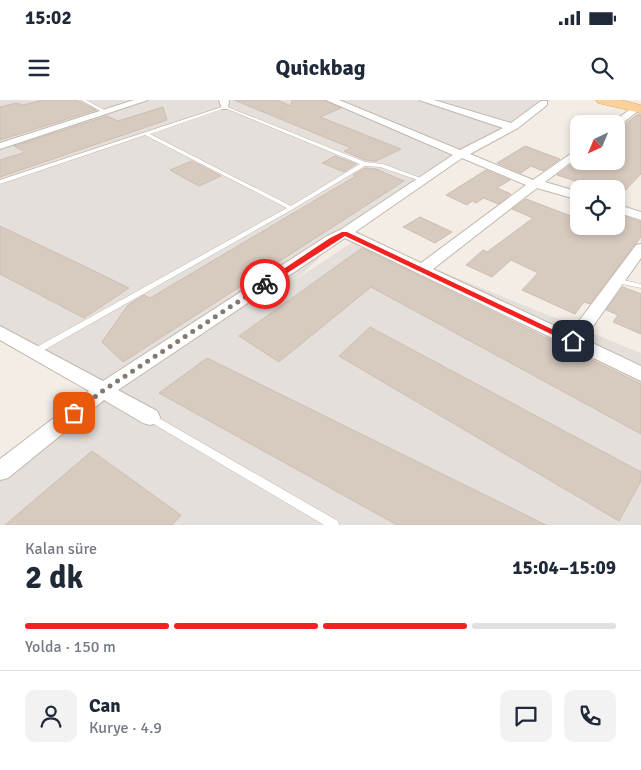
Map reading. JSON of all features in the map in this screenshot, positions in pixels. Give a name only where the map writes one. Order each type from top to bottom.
[{"type":"main road","points":[[602,100],[638,105]]},
{"type":"street","points":[[0,146],[143,100]]},
{"type":"street","points":[[331,100],[533,184],[570,193]]},
{"type":"street","points":[[424,100],[512,127]]},
{"type":"street","points":[[0,471],[104,390],[324,244],[345,233],[460,154],[512,127],[544,103]]},
{"type":"street","points":[[625,116],[638,105]]},
{"type":"street","points":[[422,270],[570,157]]},
{"type":"street","points":[[625,211],[641,216]]},
{"type":"street","points":[[345,233],[641,374]]},
{"type":"street","points":[[573,341],[619,281],[641,248]]},
{"type":"street","points":[[0,332],[150,417]]},
{"type":"lane","points":[[83,100],[106,112]]},
{"type":"lane","points":[[0,182],[144,134],[225,103],[364,164],[381,165],[423,180]]},
{"type":"lane","points":[[144,134],[291,208]]},
{"type":"lane","points":[[36,351],[291,208],[364,164]]},
{"type":"lane","points":[[619,281],[641,286]]},
{"type":"lane","points":[[150,417],[334,525]]},
{"type":"shaded area","points":[[0,100],[551,100],[345,233],[297,279],[359,238],[641,353],[641,525],[0,525],[0,478],[103,390],[0,333]]},
{"type":"building","points":[[43,100],[76,100],[96,110],[0,140],[0,107],[16,103],[23,105]]},
{"type":"building","points":[[234,100],[277,100],[291,106],[292,100],[324,100],[341,108],[320,117],[401,149],[376,161],[365,160],[344,151],[351,148]]},
{"type":"building","points":[[163,107],[167,120],[0,177],[0,160],[25,152],[14,146],[107,116],[118,121]]},
{"type":"building","points":[[638,114],[641,115],[641,174],[625,191],[625,180],[572,180],[557,175],[570,165],[570,170],[625,170],[625,124]]},
{"type":"building","points":[[525,146],[560,159],[543,171],[531,166],[521,173],[497,163]]},
{"type":"building","points":[[335,156],[356,164],[344,172],[322,163]]},
{"type":"building","points":[[192,161],[221,176],[199,186],[170,170]]},
{"type":"building","points":[[365,168],[376,169],[404,181],[123,362],[102,342],[128,305],[144,295],[150,298],[356,176],[353,175]]},
{"type":"building","points":[[486,170],[510,180],[497,188],[511,194],[498,204],[484,198],[476,203],[472,201],[467,205],[446,195]]},
{"type":"building","points":[[526,199],[570,216],[570,235],[625,235],[625,217],[641,222],[641,237],[590,304],[584,302],[575,314],[522,290],[538,273],[511,260],[492,277],[466,265],[483,250],[487,252],[533,218],[512,209]]},
{"type":"building","points":[[420,217],[452,232],[435,243],[403,227]]},
{"type":"building","points":[[0,226],[129,288],[84,318],[0,274]]},
{"type":"building","points":[[362,248],[641,384],[641,434],[371,287],[279,362],[239,336]]},
{"type":"building","points":[[623,287],[641,294],[641,334],[613,322],[618,315],[606,310]]},
{"type":"building","points":[[370,327],[641,472],[641,481],[619,521],[339,356]]},
{"type":"building","points":[[207,358],[546,525],[397,525],[159,393]]},
{"type":"building","points":[[92,451],[181,515],[172,525],[5,525]]},
{"type":"way so far","points":[[74,413],[104,390],[265,284]]},
{"type":"route","points":[[265,284],[332,239],[345,233],[573,341]]}]
